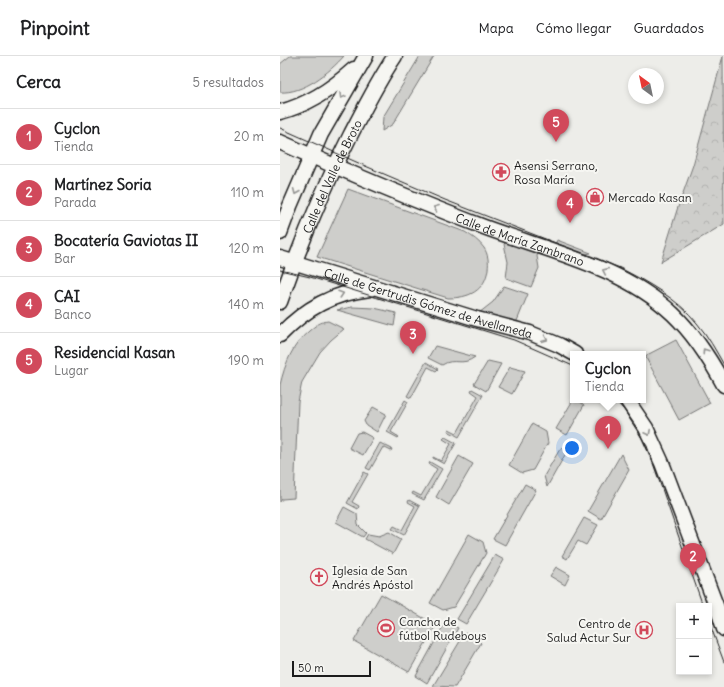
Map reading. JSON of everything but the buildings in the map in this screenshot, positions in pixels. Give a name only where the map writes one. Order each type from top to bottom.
[{"type":"main road","name":"Calle del Valle de Broto","points":[[280,302],[294,262],[335,166],[363,110],[395,56]]},
{"type":"main road","name":"Calle del Valle de Broto","points":[[280,233],[321,134],[364,59]]},
{"type":"main road","points":[[280,112],[309,102],[337,84],[364,59]]},
{"type":"main road","name":"Calle de María Zambrano","points":[[280,142],[485,227],[544,247],[623,279],[644,291],[672,314],[687,329],[710,360],[724,385]]},
{"type":"main road","name":"Calle de Gertrudis Gómez de Avellaneda","points":[[280,258],[477,319],[530,333],[570,351]]},
{"type":"main road","points":[[280,335],[291,324],[325,300],[353,291],[376,288]]},
{"type":"main road","points":[[629,403],[646,428],[668,477],[724,629]]},
{"type":"green space","points":[[290,56],[344,56],[324,75],[307,86],[289,92],[280,92],[280,64]]},
{"type":"green space","points":[[420,56],[434,56],[393,124],[382,131],[383,117]]},
{"type":"green space","points":[[723,56],[724,224],[661,262],[693,165]]},
{"type":"green space","points":[[348,189],[465,232],[478,241],[485,250],[488,261],[486,277],[480,288],[463,297],[448,298],[317,257]]},
{"type":"green space","points":[[557,240],[591,253],[580,255],[555,245]]},
{"type":"green space","points":[[506,242],[538,253],[539,268],[531,287],[506,278],[508,262],[504,244]]},
{"type":"green space","points":[[504,286],[528,294],[517,321],[514,323],[479,313],[493,302]]},
{"type":"green space","points":[[352,307],[374,308],[396,313],[394,326],[337,310]]},
{"type":"green space","points":[[328,321],[344,329],[320,352],[302,382],[298,402],[294,498],[282,499],[280,502],[280,385],[282,377],[290,355],[298,342],[316,325]]},
{"type":"green space","points":[[676,340],[710,403],[679,420],[646,355]]},
{"type":"green space","points":[[435,346],[475,357],[462,362],[450,362],[442,365],[428,358]]},
{"type":"green space","points":[[488,361],[501,364],[486,391],[474,384]]},
{"type":"green space","points":[[426,362],[438,369],[436,371],[428,367],[411,398],[407,396]]},
{"type":"green space","points":[[510,367],[525,371],[512,394],[498,387]]},
{"type":"green space","points":[[472,389],[483,395],[459,437],[448,431],[449,429],[457,433],[478,396],[471,391]]},
{"type":"green space","points":[[405,400],[408,402],[391,432],[399,437],[398,438],[387,432]]},
{"type":"green space","points":[[571,403],[582,403],[584,405],[567,435],[556,429]]},
{"type":"green space","points":[[373,407],[386,414],[377,432],[366,425],[364,421]]},
{"type":"green space","points":[[532,424],[546,432],[548,443],[533,470],[522,473],[509,465]]},
{"type":"green space","points":[[362,432],[373,438],[363,455],[349,448],[357,433]]},
{"type":"green space","points":[[445,437],[456,443],[444,464],[433,457],[441,461],[451,444],[443,439]]},
{"type":"green space","points":[[380,443],[392,449],[391,451],[383,447],[370,470],[366,468]]},
{"type":"green space","points":[[570,446],[547,487],[544,476],[560,449]]},
{"type":"green space","points":[[621,454],[629,470],[601,519],[588,511]]},
{"type":"green space","points":[[459,456],[473,464],[449,505],[436,497]]},
{"type":"green space","points":[[430,462],[442,469],[424,500],[412,494],[413,492],[421,496],[437,469],[429,464]]},
{"type":"green space","points":[[364,472],[368,474],[352,502],[359,506],[358,509],[347,503]]},
{"type":"green space","points":[[525,484],[536,490],[505,545],[493,539]]},
{"type":"green space","points":[[409,500],[420,506],[404,535],[392,529],[394,526],[402,530],[415,506],[408,502]]},
{"type":"green space","points":[[344,507],[357,514],[358,525],[366,533],[363,537],[336,522]]},
{"type":"green space","points":[[584,518],[598,525],[586,545],[578,541],[567,559],[562,556]]},
{"type":"green space","points":[[389,532],[401,539],[393,554],[365,539],[368,534],[379,536]]},
{"type":"green space","points":[[469,534],[483,542],[486,553],[454,607],[443,610],[430,603]]},
{"type":"green space","points":[[495,555],[504,560],[466,624],[457,619]]},
{"type":"green space","points":[[556,567],[570,575],[565,585],[550,576]]},
{"type":"green space","points":[[381,594],[436,625],[409,672],[354,641]]},
{"type":"green space","points":[[446,621],[458,628],[427,683],[416,676]]},
{"type":"green space","points":[[465,633],[481,643],[455,687],[433,686]]},
{"type":"tram line","points":[[280,128],[445,200],[630,273],[662,292],[681,306],[705,333],[724,365]]},
{"type":"tram line","points":[[280,270],[310,277],[514,340],[570,365]]},
{"type":"tram line","points":[[618,403],[624,410],[647,446],[702,603]]},
{"type":"tram line","points":[[712,630],[724,662]]},
{"type":"place","name":"Residencial Kasan","points":[[556,142]]},
{"type":"place","name":"Asensi Serrano, Rosa María","points":[[501,172]]},
{"type":"place","name":"Mercado Kasan","points":[[595,197]]},
{"type":"place","name":"CAI","points":[[570,223]]},
{"type":"place","name":"Bocatería Gaviotas II","points":[[413,354]]},
{"type":"place","name":"Cyclon","points":[[608,449]]},
{"type":"place","name":"Martínez Soria","points":[[693,576]]},
{"type":"place","name":"Iglesia de San Andrés Apóstol","points":[[319,577]]},
{"type":"place","name":"Cancha de fútbol Rudeboys","points":[[386,628]]},
{"type":"place","name":"Centro de Salud Actur Sur","points":[[644,630]]}]
